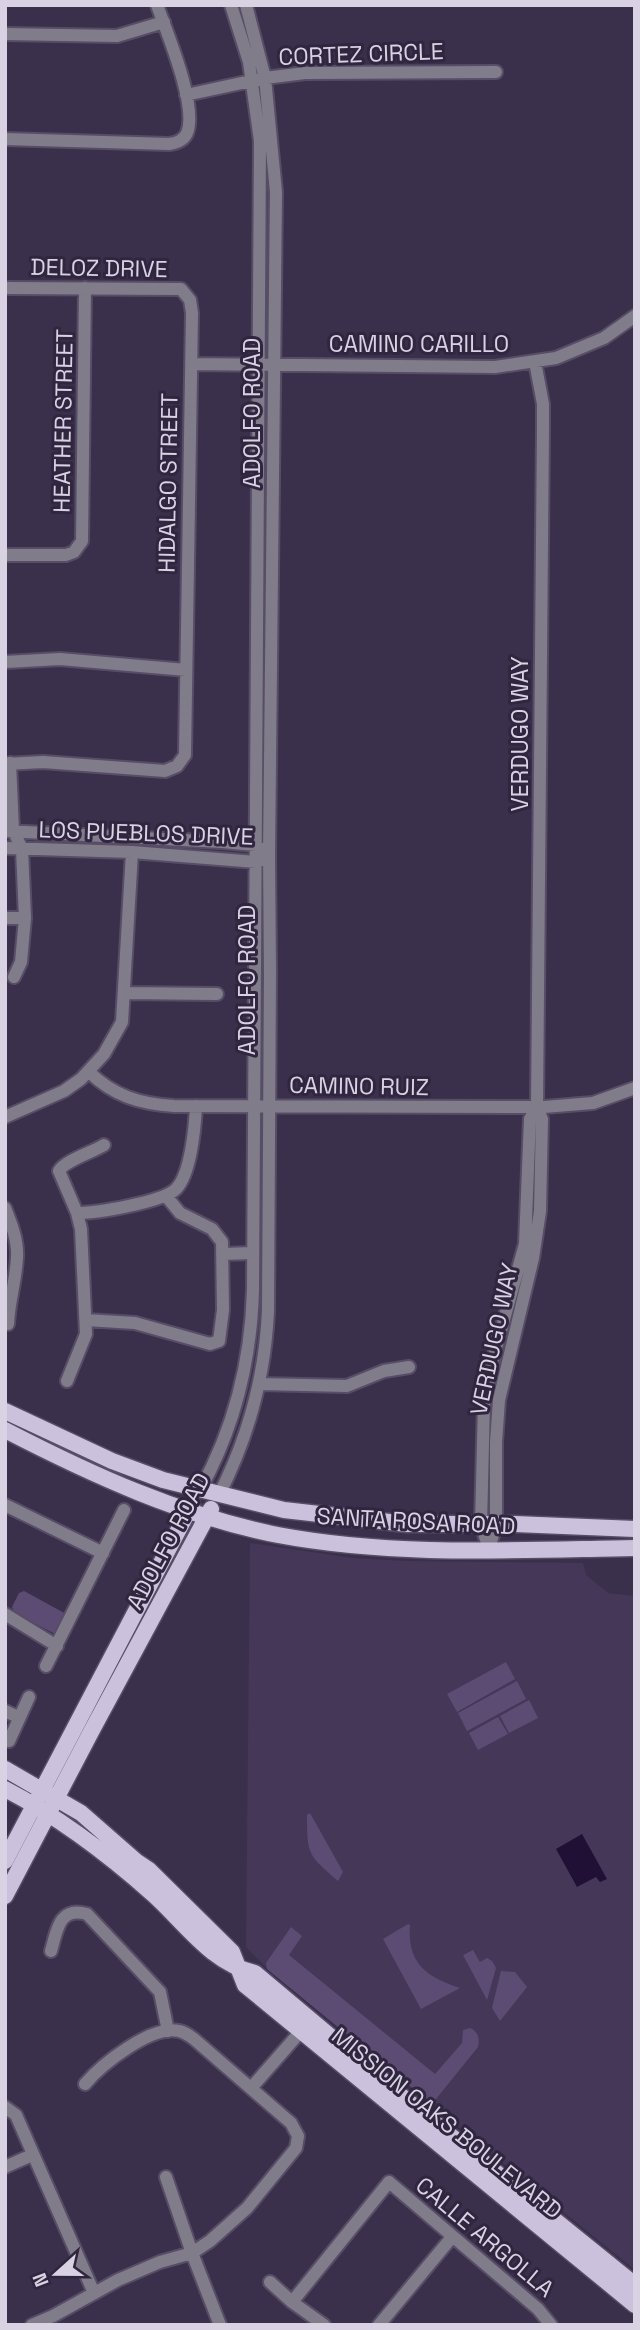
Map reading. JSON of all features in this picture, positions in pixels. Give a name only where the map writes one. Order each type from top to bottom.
[{"type":"main road","name":"SANTA ROSA ROAD","points":[[5,1411],[112,1461],[163,1480],[284,1510],[407,1524],[635,1529]]},
{"type":"main road","name":"SANTA ROSA ROAD","points":[[5,1430],[111,1482],[207,1517],[276,1534],[339,1544],[406,1549],[635,1548]]},
{"type":"main road","name":"ADOLFO ROAD","points":[[51,1794],[200,1490]]},
{"type":"main road","name":"ADOLFO ROAD","points":[[5,1896],[42,1810],[92,1730],[219,1495]]},
{"type":"main road","name":"MISSION OAKS BOULEVARD","points":[[5,1769],[80,1813],[137,1863],[149,1870],[232,1952],[245,1985],[635,2305]]},
{"type":"main road","name":"MISSION OAKS BOULEVARD","points":[[5,1789],[70,1827],[153,1895],[223,1962],[238,1970],[254,1973],[635,2285]]},
{"type":"main road","name":"ADOLFO ROAD","points":[[5,1861],[42,1810]]},
{"type":"main road","points":[[295,2026],[296,2021],[306,2027],[414,2116],[426,2116]]},
{"type":"street","points":[[5,139],[169,144],[180,141],[187,132],[189,123],[186,95],[158,5]]},
{"type":"street","name":"ADOLFO ROAD","points":[[200,1490],[223,1445],[242,1387],[252,1319],[260,141],[259,80],[231,5]]},
{"type":"street","name":"ADOLFO ROAD","points":[[219,1495],[245,1437],[260,1384],[267,1326],[276,192],[246,5]]},
{"type":"street","points":[[5,34],[117,36],[164,23]]},
{"type":"street","name":"CORTEZ CIRCLE","points":[[186,95],[305,73],[496,72]]},
{"type":"street","name":"DELOZ DRIVE","points":[[5,288],[181,289],[188,298]]},
{"type":"street","name":"HEATHER STREET","points":[[5,555],[58,556],[74,552],[83,537],[85,288]]},
{"type":"street","name":"HIDALGO STREET","points":[[8,764],[52,763],[151,771],[172,769],[185,755],[192,313],[188,298]]},
{"type":"street","name":"CAMINO CARILLO","points":[[191,364],[495,367],[556,358],[604,338],[635,316]]},
{"type":"street","name":"VERDUGO WAY","points":[[489,1549],[499,1400],[533,1258],[541,1211],[542,1119],[537,1107],[543,404],[535,362]]},
{"type":"street","points":[[5,662],[60,659],[186,670]]},
{"type":"street","points":[[8,764],[9,831],[22,849],[25,918],[21,962],[15,977]]},
{"type":"street","name":"LOS PUEBLOS DRIVE","points":[[5,848],[132,852],[256,862],[269,856],[256,845],[9,831]]},
{"type":"street","points":[[5,1117],[64,1091],[89,1072],[104,1054],[122,1023],[132,852]]},
{"type":"street","points":[[5,918],[25,918]]},
{"type":"street","points":[[125,993],[216,993]]},
{"type":"street","name":"CAMINO RUIZ","points":[[89,1072],[104,1086],[135,1101],[153,1105],[489,1109],[578,1106],[635,1088]]},
{"type":"street","points":[[77,1213],[130,1205],[166,1196],[177,1189],[194,1136],[196,1106]]},
{"type":"street","points":[[67,1381],[86,1337],[86,1320],[82,1232],[77,1213],[60,1175],[60,1168],[104,1145]]},
{"type":"street","points":[[86,1320],[135,1322],[210,1344],[216,1344],[220,1339],[223,1316],[221,1239],[215,1230],[182,1215],[166,1196]]},
{"type":"street","points":[[5,1208],[18,1255],[8,1308],[8,1324]]},
{"type":"street","points":[[223,1254],[252,1253]]},
{"type":"street","points":[[260,1384],[347,1386],[384,1371],[409,1367]]},
{"type":"street","points":[[5,1505],[103,1553]]},
{"type":"street","points":[[46,1666],[124,1510]]},
{"type":"street","points":[[5,1614],[57,1646]]},
{"type":"street","points":[[9,1741],[29,1697]]},
{"type":"street","points":[[5,1711],[18,1717]]},
{"type":"street","points":[[51,1951],[60,1920],[67,1914],[87,1914],[160,1992],[168,2031]]},
{"type":"street","points":[[252,2087],[295,2026]]},
{"type":"street","points":[[32,2325],[160,2262],[192,2253],[223,2231],[247,2208],[296,2148],[298,2136],[292,2123],[194,2039],[179,2031],[168,2031],[143,2040],[95,2073],[85,2084]]},
{"type":"street","points":[[10,2111],[94,2293]]},
{"type":"street","points":[[5,2167],[32,2155]]},
{"type":"street","points":[[166,2177],[220,2325]]},
{"type":"street","name":"CALLE ARGOLLA","points":[[292,2302],[389,2182],[538,2309],[551,2325]]},
{"type":"street","points":[[379,2325],[452,2237]]},
{"type":"street","points":[[270,2282],[324,2325]]},
{"type":"shaded area","points":[[250,1543],[352,1558],[583,1563],[586,1575],[608,1593],[635,1596],[635,2270],[439,2111],[267,1968],[246,1947]]},
{"type":"shaded area","points":[[24,1591],[68,1615],[57,1635],[15,1613],[12,1607],[19,1593]]},
{"type":"shaded area","points":[[506,1662],[515,1679],[457,1712],[447,1694]]},
{"type":"shaded area","points":[[517,1681],[526,1699],[467,1731],[458,1713]]},
{"type":"shaded area","points":[[529,1700],[538,1718],[509,1733],[500,1716]]},
{"type":"shaded area","points":[[498,1717],[508,1734],[478,1750],[469,1733]]},
{"type":"shaded area","points":[[310,1813],[343,1872],[338,1881],[311,1853],[307,1828],[307,1815]]},
{"type":"shaded area","points":[[582,1834],[607,1879],[600,1882],[596,1877],[577,1887],[556,1849]]},
{"type":"shaded area","points":[[408,1924],[412,1949],[421,1967],[437,1979],[460,1988],[421,2009],[383,1939]]},
{"type":"shaded area","points":[[291,1927],[302,1936],[289,1955],[435,2074],[462,2043],[463,2030],[470,2028],[477,2033],[478,2047],[432,2104],[267,1969],[266,1963]]},
{"type":"shaded area","points":[[473,1950],[480,1962],[487,1958],[496,1968],[487,2000],[463,1955]]},
{"type":"shaded area","points":[[501,1971],[515,1972],[527,1987],[500,2021],[492,2008]]}]
